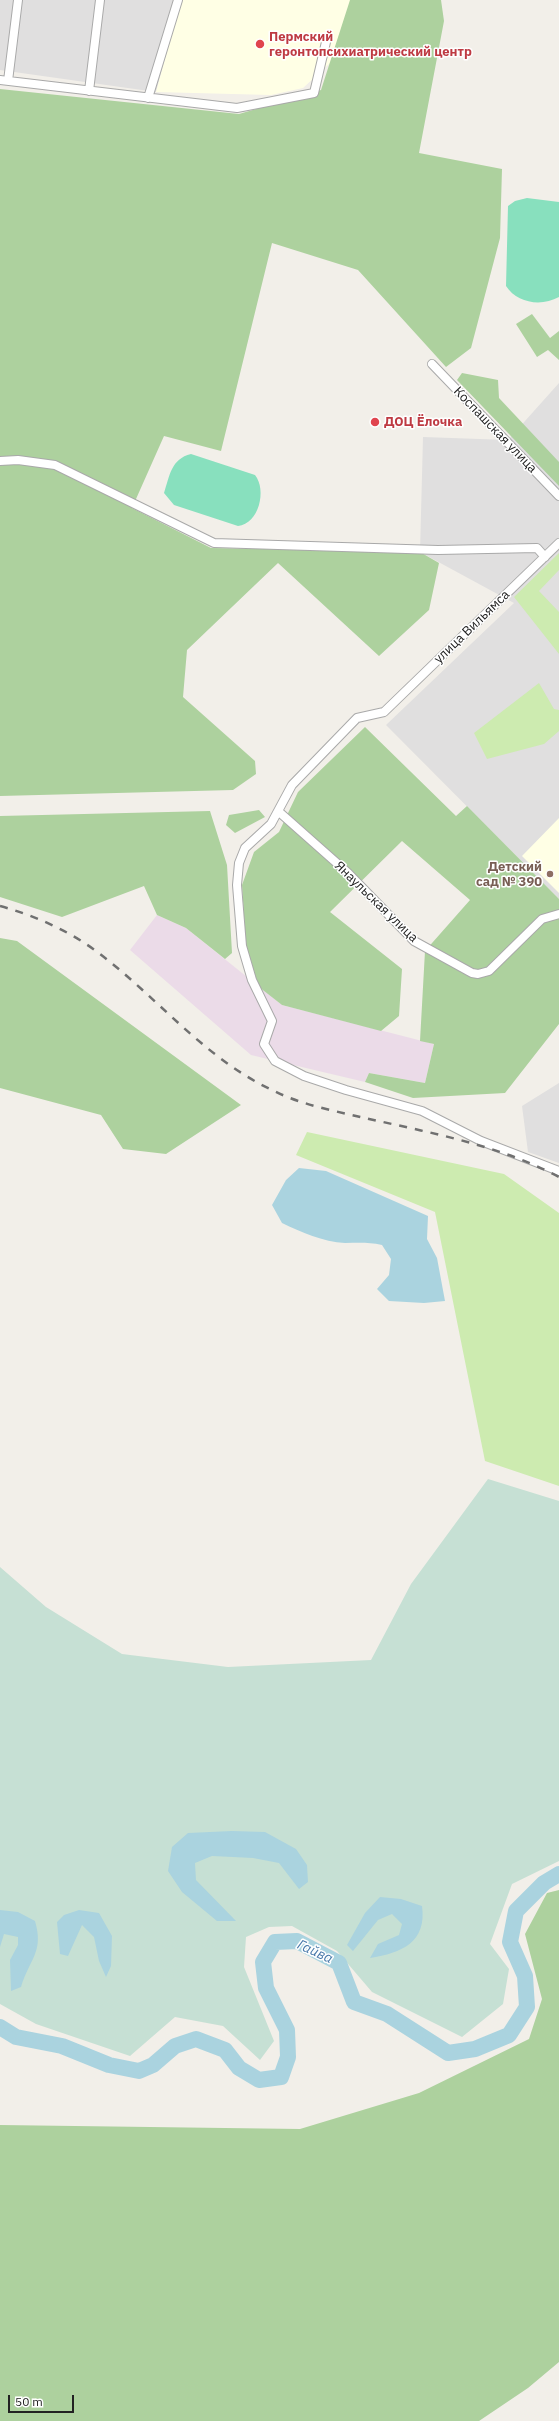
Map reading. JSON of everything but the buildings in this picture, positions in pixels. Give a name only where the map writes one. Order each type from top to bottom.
[{"type":"street","points":[[18,0],[4,81],[237,108],[314,93],[326,42]]},
{"type":"street","points":[[89,91],[100,0]]},
{"type":"street","points":[[148,98],[178,0]]},
{"type":"street","name":"Коспашская улица","points":[[432,364],[559,496]]},
{"type":"street","points":[[0,461],[18,460],[55,465],[214,543],[438,550],[537,548],[544,556]]},
{"type":"street","name":"улица Вильямса","points":[[278,811],[292,785],[358,718],[384,712],[559,542]]},
{"type":"street","points":[[278,811],[271,824],[245,848],[239,863],[237,885],[242,946],[252,980],[272,1021],[264,1044],[276,1061],[304,1076],[346,1090],[422,1111],[481,1141],[559,1171]]},
{"type":"street","name":"Янаульская улица","points":[[278,811],[348,873],[414,941],[472,973],[478,974],[489,971],[542,919],[559,914]]},
{"type":"shaded area","points":[[0,0],[181,0],[156,92],[0,70]]},
{"type":"shaded area","name":"Пермский геронтопсихиатрический центр","points":[[181,0],[398,0],[303,88],[271,95],[156,92]]},
{"type":"shaded area","points":[[559,383],[559,899],[386,725],[514,603],[420,552],[423,437],[508,440]]},
{"type":"shaded area","name":"Детский сад № 390","points":[[559,818],[559,893],[522,856]]},
{"type":"shaded area","points":[[157,915],[186,928],[282,1005],[434,1044],[425,1083],[369,1073],[365,1082],[251,1055],[130,950]]},
{"type":"shaded area","points":[[559,1083],[559,1163],[528,1152],[522,1106]]},
{"type":"shaded area","points":[[488,1479],[559,1501],[559,1861],[512,1884],[490,1944],[509,1969],[503,2004],[462,2037],[372,1992],[337,1951],[292,1926],[269,1927],[246,1937],[244,1967],[274,2041],[260,2060],[223,2026],[175,2017],[130,2056],[36,2024],[0,2004],[0,1567],[46,1607],[122,1654],[228,1667],[371,1660],[411,1584]]},
{"type":"green space","points":[[350,0],[441,0],[444,21],[419,153],[502,169],[500,238],[471,348],[446,367],[358,270],[272,243],[221,451],[164,436],[132,508],[211,548],[420,552],[439,563],[429,610],[379,656],[278,563],[187,650],[183,697],[255,761],[256,774],[233,790],[0,796],[0,89],[239,114],[321,90]]},
{"type":"green space","points":[[527,198],[559,202],[559,297],[545,302],[530,302],[523,300],[511,292],[506,286],[508,206],[515,201]]},
{"type":"green space","points":[[532,314],[550,338],[559,331],[559,360],[548,350],[537,357],[516,324]]},
{"type":"green space","points":[[462,373],[498,380],[499,398],[559,462],[559,486],[457,380]]},
{"type":"green space","points":[[191,454],[255,475],[259,481],[260,497],[256,513],[251,519],[245,524],[238,526],[174,505],[164,493],[170,474],[175,464],[179,460],[184,456]]},
{"type":"green space","points":[[559,553],[559,570],[539,591],[559,612],[559,654],[514,597]]},
{"type":"green space","points":[[539,683],[554,709],[559,710],[559,731],[544,744],[487,759],[474,733]]},
{"type":"green space","points":[[365,727],[456,816],[467,806],[559,899],[559,1024],[505,1093],[413,1098],[365,1082],[369,1073],[425,1083],[434,1044],[420,1041],[425,951],[470,900],[402,841],[330,912],[402,969],[399,1016],[381,1031],[282,1005],[259,987],[246,947],[242,885],[254,852],[279,832],[298,792]]},
{"type":"green space","points":[[259,810],[265,817],[235,833],[226,825],[229,815]]},
{"type":"green space","points":[[210,811],[227,865],[232,953],[225,959],[186,928],[157,915],[144,886],[62,917],[0,897],[0,816]]},
{"type":"green space","points":[[0,938],[17,941],[241,1105],[166,1154],[123,1149],[101,1115],[0,1088]]},
{"type":"green space","points":[[307,1132],[504,1174],[559,1213],[559,1486],[485,1461],[435,1212],[296,1155]]},
{"type":"green space","points":[[559,1890],[559,2362],[528,2388],[479,2421],[0,2421],[0,2125],[300,2129],[419,2093],[529,2039],[542,1999],[525,1934],[547,1893]]},
{"type":"water","points":[[299,1168],[326,1171],[428,1216],[427,1239],[437,1258],[445,1301],[424,1303],[389,1301],[377,1289],[389,1275],[391,1259],[382,1245],[329,1241],[304,1233],[282,1223],[272,1205],[286,1180]]},
{"type":"water","points":[[232,1831],[265,1832],[296,1849],[307,1865],[308,1882],[299,1889],[279,1863],[253,1858],[212,1856],[195,1863],[196,1880],[236,1921],[217,1921],[182,1892],[168,1871],[172,1847],[188,1833]]},
{"type":"water","points":[[380,1897],[401,1899],[422,1906],[423,1918],[416,1937],[410,1944],[392,1953],[370,1958],[378,1944],[399,1935],[402,1924],[392,1914],[378,1920],[353,1951],[347,1945],[365,1913]]},
{"type":"water","points":[[0,1910],[18,1912],[35,1921],[37,1932],[38,1940],[35,1955],[21,1987],[11,1991],[10,1960],[18,1945],[18,1937],[4,1934],[0,1947]]},
{"type":"water","points":[[79,1910],[99,1913],[112,1936],[111,1966],[106,1977],[99,1961],[94,1937],[82,1925],[68,1956],[60,1954],[57,1922],[64,1915]]},
{"type":"waterway","name":"Гайва","points":[[0,2027],[16,2037],[62,2046],[109,2065],[139,2071],[153,2065],[175,2046],[196,2039],[225,2050],[239,2068],[259,2080],[281,2077],[288,2057],[287,2030],[266,1988],[263,1962],[275,1942],[297,1941],[339,1963],[354,2002],[387,2014],[448,2053],[475,2049],[509,2035],[527,2007],[525,1976],[510,1942],[516,1911],[544,1883],[559,1874]]},
{"type":"railway","points":[[0,906],[27,914],[52,925],[89,946],[122,971],[204,1045],[249,1078],[274,1091],[319,1107],[489,1148],[513,1156],[559,1177]]},
{"type":"place","name":"Пермский геронтопсихиатрический центр","points":[[260,44]]},
{"type":"place","name":"ДОЦ Ёлочка","points":[[375,422]]},
{"type":"place","name":"Детский сад № 390","points":[[550,874]]}]
